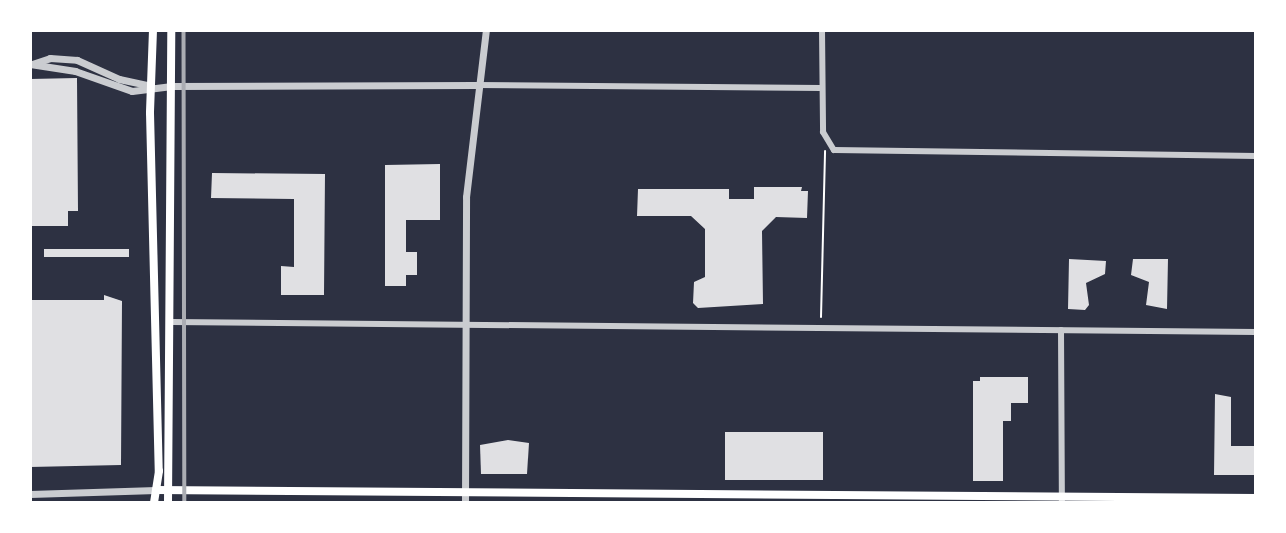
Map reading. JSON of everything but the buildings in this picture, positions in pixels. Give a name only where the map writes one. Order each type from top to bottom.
[{"type":"main road","points":[[153,30],[151,86],[158,336],[156,490],[153,503]]},
{"type":"main road","points":[[168,503],[172,322],[171,30]]},
{"type":"main road","points":[[156,490],[1061,500],[1256,498]]},
{"type":"street","points":[[464,503],[467,189],[476,85],[486,30]]},
{"type":"street","points":[[821,30],[821,88],[828,146],[852,152],[1256,156]]},
{"type":"street","points":[[31,64],[75,71],[117,89],[151,86],[476,85],[821,88]]},
{"type":"street","points":[[172,322],[1256,332]]},
{"type":"street","points":[[1061,330],[1061,500]]},
{"type":"street","points":[[30,494],[156,490]]},
{"type":"path","points":[[821,317],[822,158],[828,146]]},
{"type":"railway","points":[[184,30],[185,503]]}]
